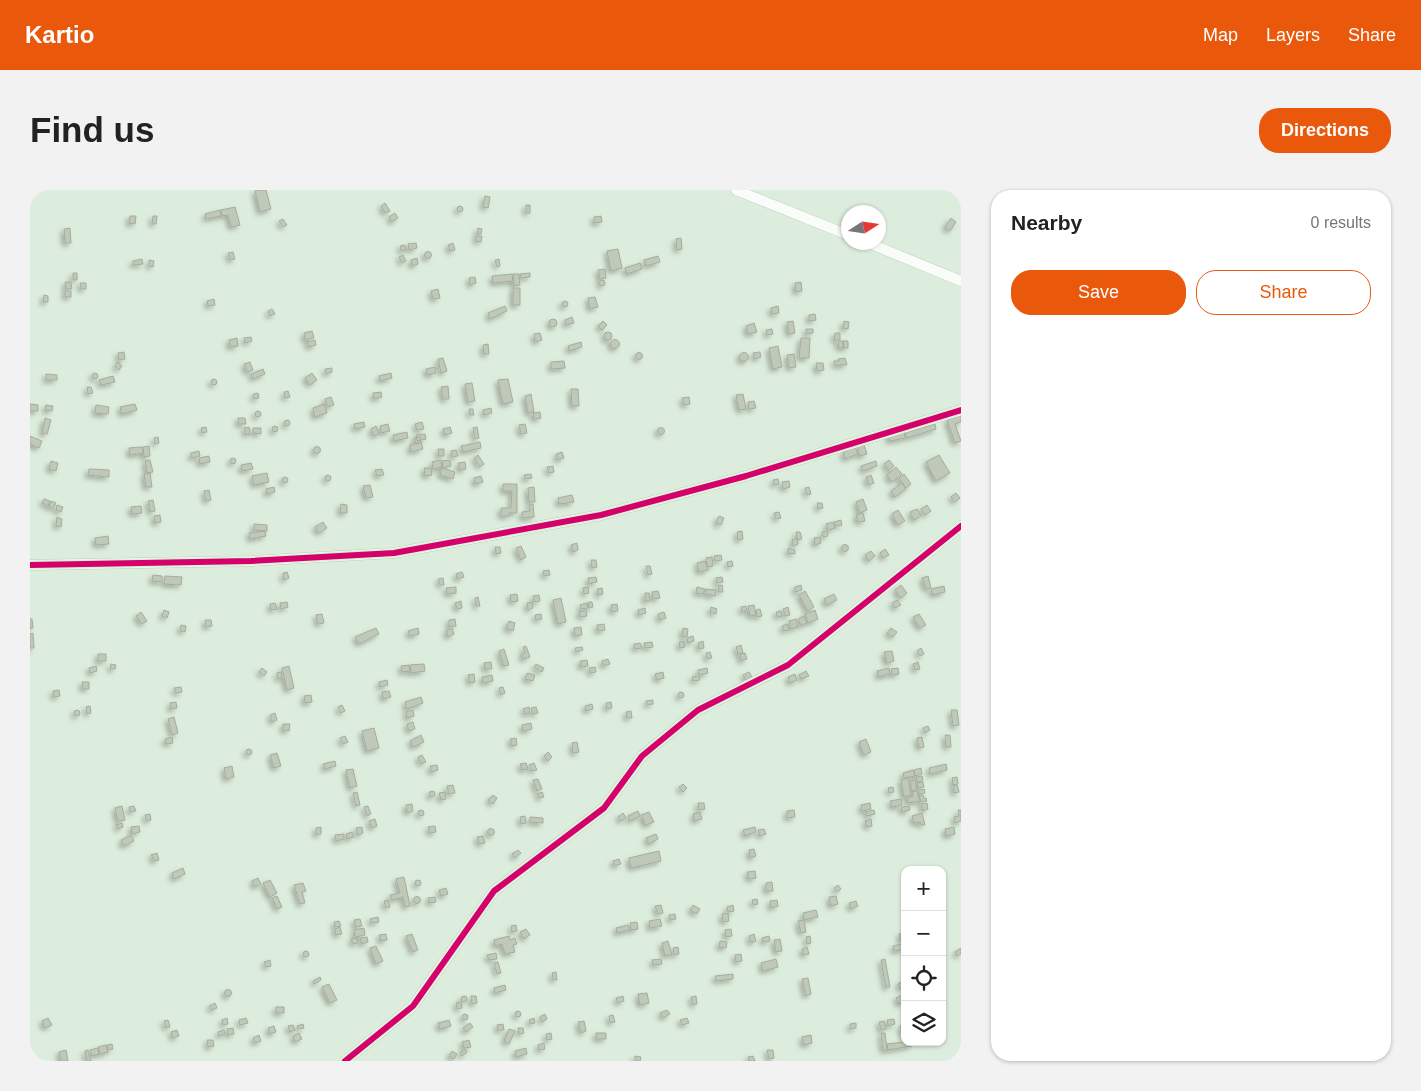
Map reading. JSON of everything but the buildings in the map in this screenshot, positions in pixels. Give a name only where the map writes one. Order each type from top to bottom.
[{"type":"street","points":[[736,190],[841,233]]},
{"type":"street","points":[[885,250],[961,281]]},
{"type":"street","points":[[30,565],[251,561],[394,553],[601,515],[746,476],[961,410]]},
{"type":"street","points":[[345,1061],[413,1006],[494,890],[604,808],[642,756],[698,710],[788,666],[961,526]]},
{"type":"cycle path","points":[[30,565],[251,561],[394,553],[601,515],[746,476],[961,410]]},
{"type":"cycle path","points":[[345,1061],[413,1006],[494,891],[604,808],[642,756],[698,710],[788,665],[961,526]]}]
